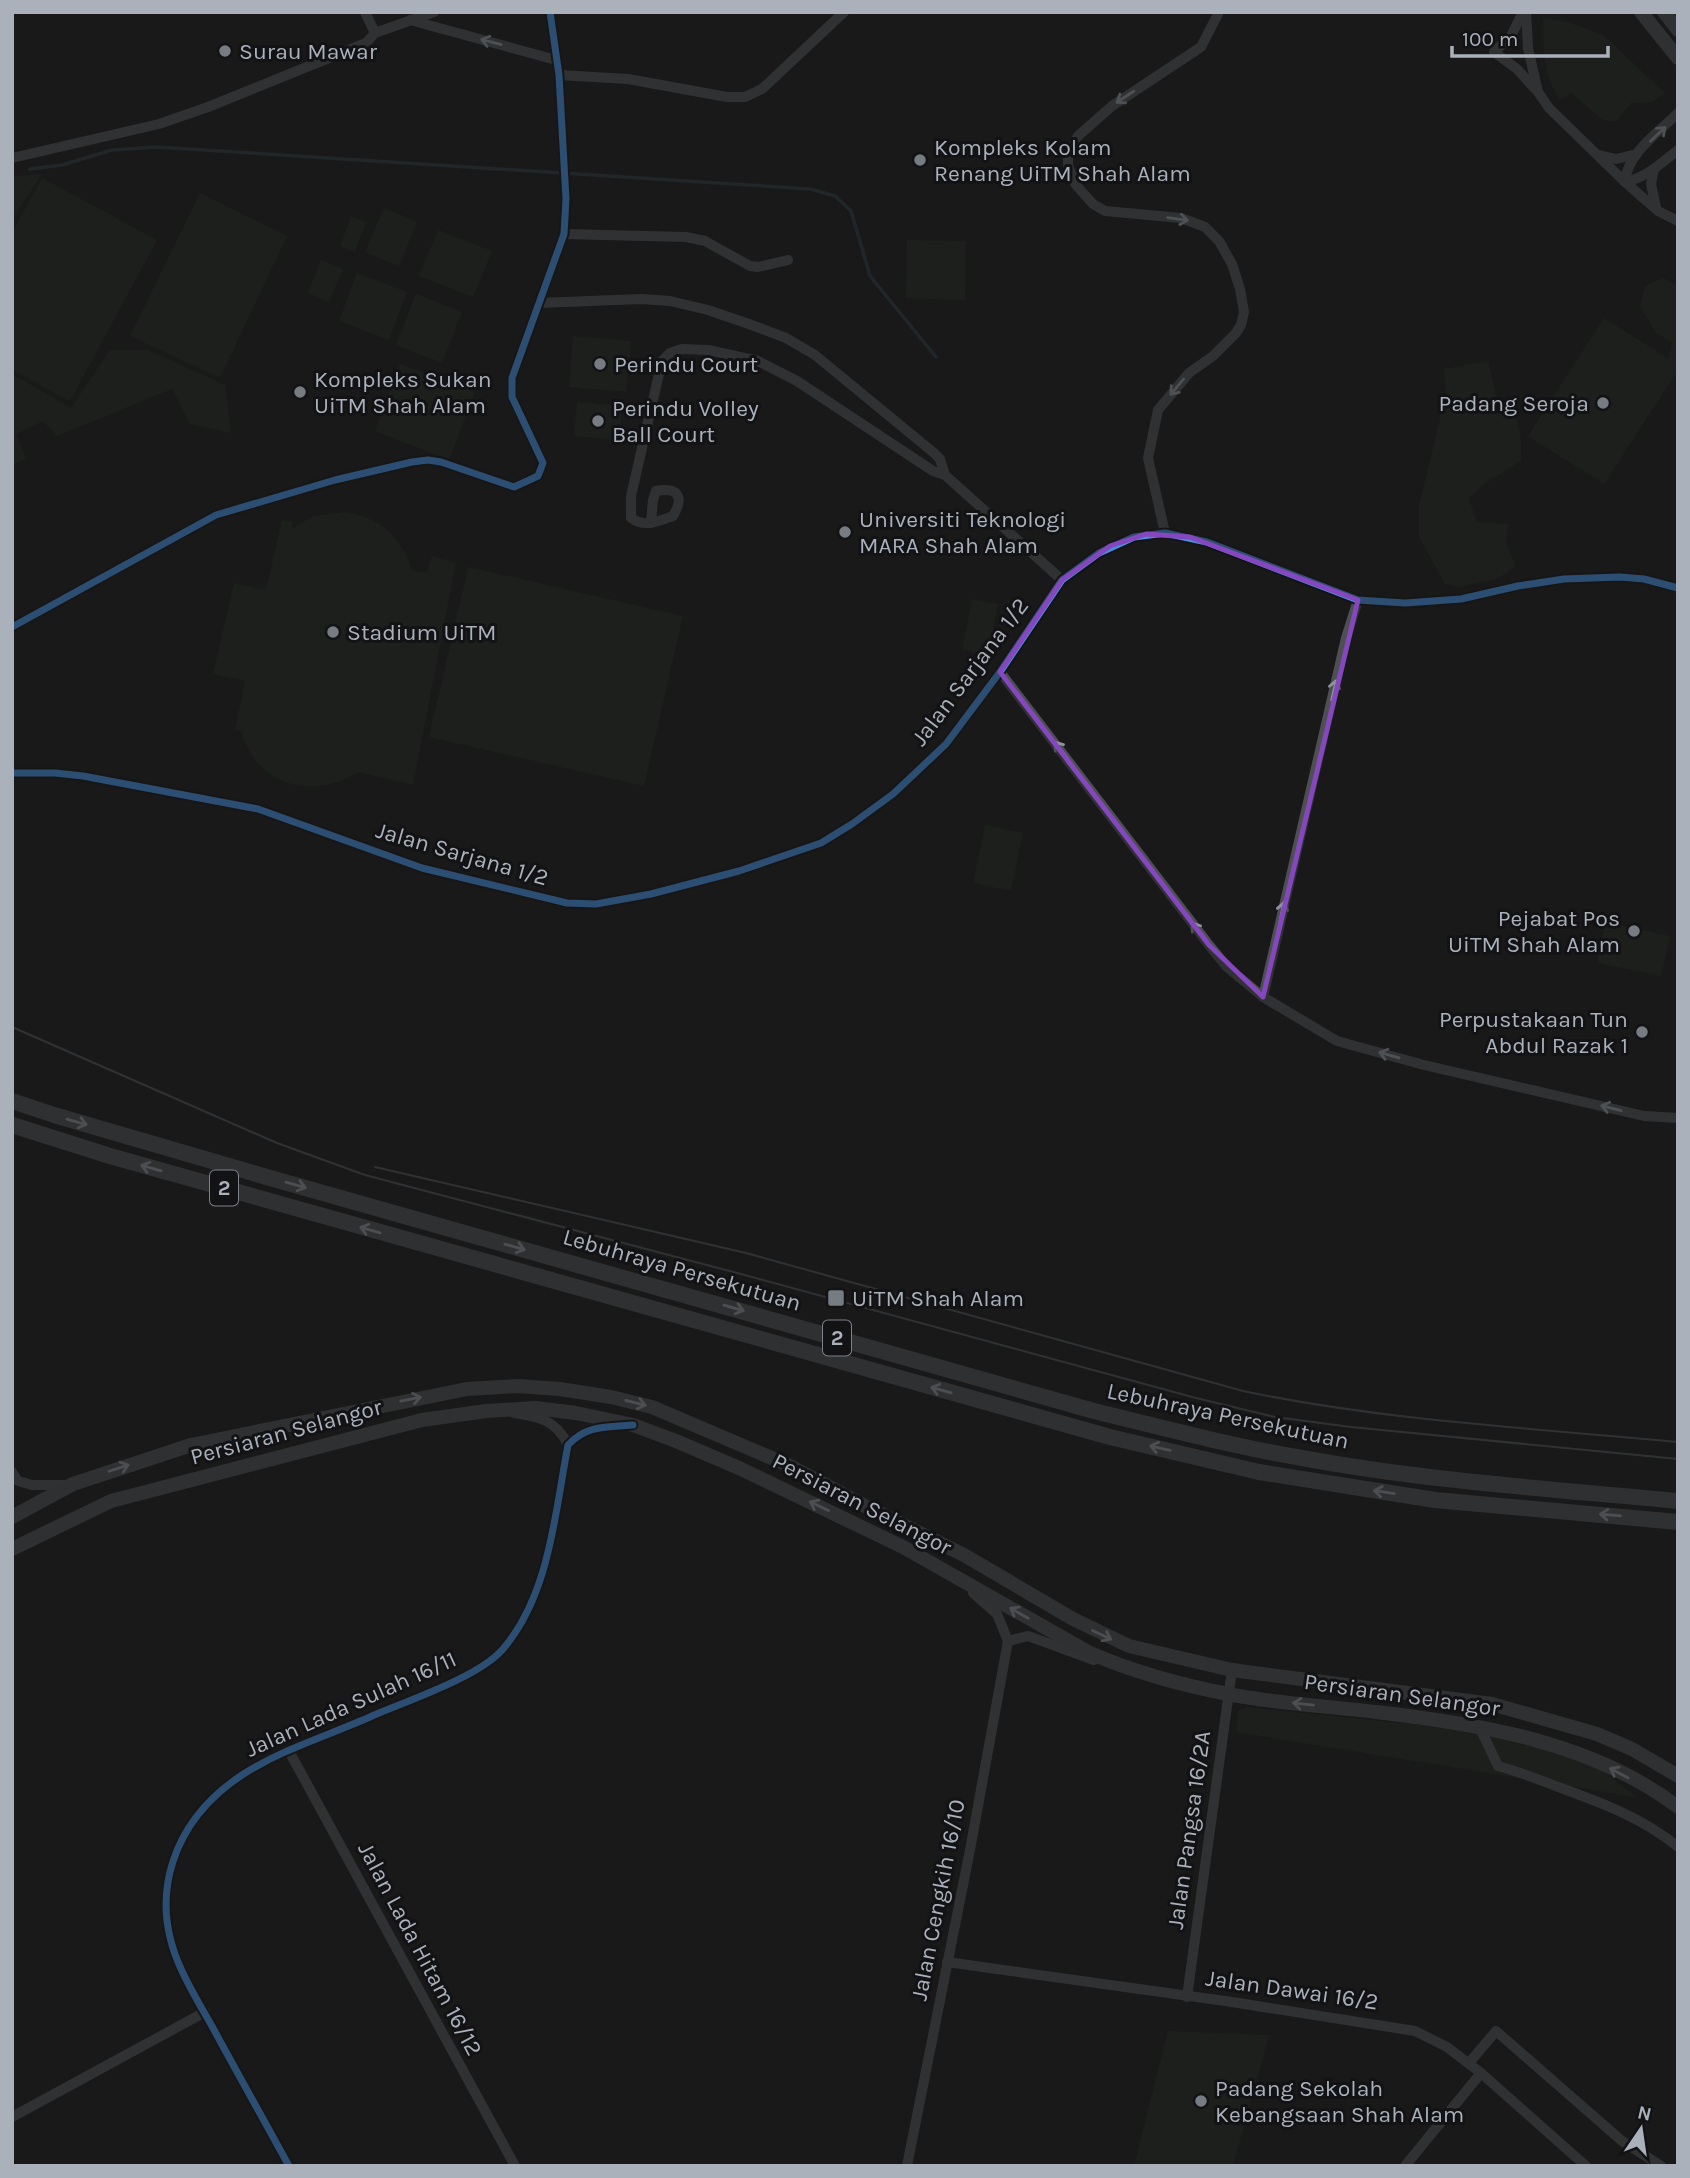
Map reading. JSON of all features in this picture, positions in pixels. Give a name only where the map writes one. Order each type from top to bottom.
[{"type":"highway","name":"Lebuhraya Persekutuan","points":[[12,1101],[257,1175],[1081,1407],[1221,1442],[1304,1459],[1436,1477],[1678,1501]]},
{"type":"highway","name":"Lebuhraya Persekutuan","points":[[12,1125],[135,1164],[1110,1437],[1259,1472],[1435,1500],[1678,1522]]},
{"type":"main road","points":[[1641,12],[1678,58]]},
{"type":"main road","points":[[1664,12],[1678,30]]},
{"type":"main road","name":"Persiaran Selangor","points":[[12,1517],[73,1484],[191,1445],[467,1389],[518,1386],[586,1393],[652,1407],[788,1465],[863,1506],[964,1555],[1104,1636],[1142,1650],[1231,1670],[1492,1704],[1597,1734],[1632,1749],[1678,1776]]},
{"type":"main road","name":"Persiaran Selangor","points":[[12,1549],[111,1501],[422,1420],[486,1411],[535,1408],[576,1413],[633,1425],[754,1475],[903,1547],[1090,1653],[1122,1667],[1229,1694],[1479,1726],[1591,1758],[1678,1807]]},
{"type":"street","points":[[365,12],[375,33]]},
{"type":"street","points":[[12,158],[159,124],[366,43],[375,33],[434,12]]},
{"type":"street","points":[[12,628],[216,515],[335,480],[412,461],[441,462],[514,487],[538,476],[543,463],[512,397],[512,378],[564,234],[566,189],[559,75],[550,12]]},
{"type":"street","points":[[559,75],[628,79],[727,97],[746,97],[762,89],[844,12]]},
{"type":"street","points":[[1165,533],[1148,458],[1158,410],[1189,373],[1213,356],[1236,333],[1244,312],[1240,289],[1232,264],[1219,242],[1205,227],[1181,218],[1105,211],[1093,204],[1076,186],[1068,166],[1068,155],[1078,136],[1112,106],[1201,47],[1219,12]]},
{"type":"street","points":[[1525,12],[1528,48],[1538,92]]},
{"type":"street","points":[[1525,12],[1511,36],[1494,52],[1517,69],[1549,108],[1625,181],[1658,211],[1678,220]]},
{"type":"street","points":[[410,20],[556,60]]},
{"type":"street","points":[[1625,181],[1626,173],[1637,153],[1678,113]]},
{"type":"street","points":[[1625,181],[1636,180],[1678,150]]},
{"type":"street","points":[[1596,154],[1616,159],[1637,153]]},
{"type":"street","points":[[1654,169],[1652,192],[1658,211]]},
{"type":"street","points":[[564,234],[686,237],[705,241],[750,266],[758,267],[788,260]]},
{"type":"street","points":[[539,303],[641,299],[670,301],[708,310],[786,338],[815,355],[934,453],[940,459],[945,475]]},
{"type":"street","points":[[651,523],[641,524],[631,518],[631,496],[663,361],[670,353],[682,349],[708,350],[758,361],[797,381],[933,471],[945,475],[1062,580]]},
{"type":"street","name":"Jalan Sarjana 1/2","points":[[12,773],[83,776],[258,809],[422,868],[567,903],[596,904],[651,894],[739,871],[821,844],[852,824],[893,794],[946,744],[1000,672],[1062,580],[1099,552],[1122,541],[1146,534],[1165,533],[1214,544],[1358,600],[1405,603],[1461,599],[1564,579],[1620,577],[1644,579],[1678,588]]},
{"type":"street","points":[[1263,997],[1346,638],[1358,600]]},
{"type":"street","points":[[1000,672],[1209,945],[1227,967],[1263,997],[1337,1041],[1424,1065],[1644,1116],[1678,1118]]},
{"type":"street","points":[[486,1411],[545,1419],[557,1426],[568,1445],[577,1434],[591,1428],[633,1425]]},
{"type":"street","name":"Jalan Lada Sulah 16/11","points":[[289,2166],[181,1970],[168,1929],[165,1903],[173,1858],[188,1829],[209,1801],[243,1774],[289,1751],[461,1677],[491,1660],[503,1649],[529,1607],[540,1578],[568,1445]]},
{"type":"street","points":[[12,1494],[15,1477],[50,1486],[73,1484]]},
{"type":"street","points":[[944,1570],[997,1614],[1008,1641],[1028,1636],[1088,1659],[1122,1667]]},
{"type":"street","name":"Jalan Cengkih 16/10","points":[[907,2166],[1008,1641]]},
{"type":"street","name":"Jalan Pangsa 16/2A","points":[[1187,1997],[1231,1670]]},
{"type":"street","points":[[1479,1726],[1499,1766],[1617,1810],[1639,1820],[1678,1847]]},
{"type":"street","name":"Jalan Lada Hitam 16/12","points":[[289,1751],[515,2166]]},
{"type":"street","name":"Jalan Dawai 16/2","points":[[947,1962],[1415,2031],[1447,2047],[1469,2063],[1586,2166]]},
{"type":"street","points":[[12,2116],[205,2012]]},
{"type":"street","points":[[1469,2063],[1496,2031],[1622,2141],[1661,2166]]},
{"type":"street","points":[[1405,2166],[1481,2073]]},
{"type":"highlighted area","points":[[1146,534],[1190,537],[1358,600],[1263,997],[1209,945],[1000,672],[1062,580],[1110,546]]},
{"type":"shaded area","points":[[1543,18],[1571,23],[1603,35],[1665,93],[1653,102],[1631,103],[1616,122],[1603,120],[1571,93],[1560,100],[1547,70]]},
{"type":"shaded area","points":[[42,174],[12,220],[12,176]]},
{"type":"shaded area","points":[[42,178],[157,240],[70,401],[12,370],[12,233]]},
{"type":"shaded area","points":[[200,193],[287,236],[220,378],[130,336]]},
{"type":"shaded area","points":[[384,208],[417,222],[399,266],[365,252]]},
{"type":"shaded area","points":[[351,217],[366,222],[355,252],[340,246]]},
{"type":"shaded area","points":[[438,230],[492,251],[473,297],[419,276]]},
{"type":"shaded area","points":[[907,240],[966,241],[965,300],[906,298]]},
{"type":"shaded area","points":[[321,260],[343,269],[329,302],[308,293]]},
{"type":"shaded area","points":[[357,273],[407,292],[389,340],[339,321]]},
{"type":"shaded area","name":"Padang Seroja","points":[[1663,278],[1678,286],[1678,374],[1676,373],[1604,484],[1528,436],[1604,318],[1669,359],[1672,342],[1656,333],[1640,306],[1645,286]]},
{"type":"shaded area","points":[[416,294],[462,312],[442,363],[396,345]]},
{"type":"shaded area","name":"Perindu Court","points":[[573,336],[631,341],[626,392],[569,387]]},
{"type":"shaded area","points":[[110,350],[148,350],[225,385],[231,433],[190,424],[172,389],[57,436],[43,421],[16,434],[26,458],[12,465],[12,374],[71,408]]},
{"type":"shaded area","points":[[1488,361],[1496,395],[1504,410],[1515,412],[1521,440],[1521,461],[1481,486],[1469,499],[1477,522],[1508,524],[1506,544],[1516,566],[1497,579],[1458,587],[1445,584],[1419,537],[1419,506],[1446,394],[1444,369]]},
{"type":"shaded area","points":[[400,364],[475,392],[449,460],[375,431]]},
{"type":"shaded area","name":"Perindu Volley Ball Court","points":[[577,402],[622,406],[619,440],[574,436]]},
{"type":"shaded area","name":"Stadium UiTM","points":[[345,512],[369,519],[388,531],[402,548],[412,571],[427,573],[432,556],[456,563],[413,785],[358,772],[323,786],[288,783],[273,776],[249,750],[241,731],[235,730],[245,681],[213,674],[234,583],[266,590],[282,520],[293,522],[292,529],[313,516]]},
{"type":"shaded area","points":[[468,567],[683,616],[644,786],[429,737]]},
{"type":"shaded area","points":[[972,599],[998,604],[988,655],[962,650]]},
{"type":"shaded area","points":[[985,825],[1023,833],[1011,891],[973,883]]},
{"type":"shaded area","points":[[1605,922],[1670,936],[1661,976],[1597,963]]},
{"type":"shaded area","points":[[1247,1707],[1488,1732],[1589,1760],[1636,1797],[1236,1732],[1238,1711]]},
{"type":"shaded area","name":"Padang Sekolah Kebangsaan Shah Alam","points":[[1168,2031],[1269,2035],[1233,2166],[1134,2166]]},
{"type":"waterway","points":[[30,169],[62,165],[112,150],[157,147],[810,189],[835,196],[851,211],[870,276],[936,357]]},
{"type":"tram line","points":[[12,1027],[277,1143],[365,1175],[1196,1398],[1275,1417],[1351,1427],[1678,1459]]},
{"type":"tram line","points":[[375,1167],[746,1253],[1243,1391],[1405,1417],[1678,1442]]},
{"type":"cycle path","points":[[12,627],[216,515],[335,480],[428,460],[514,487],[538,476],[543,463],[512,397],[512,378],[564,234],[566,199],[559,75],[550,12]]},
{"type":"cycle path","points":[[12,773],[83,776],[258,809],[422,868],[567,903],[596,904],[651,894],[739,871],[821,843],[852,824],[893,794],[946,744],[1000,672],[1062,580],[1099,553],[1134,537],[1165,533],[1207,542],[1358,600],[1405,603],[1461,599],[1564,579],[1620,577],[1644,579],[1678,588]]},
{"type":"cycle path","points":[[289,2166],[191,1989],[171,1943],[167,1887],[173,1861],[184,1837],[199,1814],[218,1793],[257,1766],[460,1679],[503,1649],[519,1627],[541,1578],[568,1445],[590,1430],[633,1425]]},
{"type":"place","name":"Surau Mawar","points":[[225,51]]},
{"type":"place","name":"Kompleks Kolam Renang UiTM Shah Alam","points":[[920,160]]},
{"type":"place","name":"Perindu Court","points":[[600,364]]},
{"type":"place","name":"Kompleks Sukan UiTM Shah Alam","points":[[300,392]]},
{"type":"place","name":"Padang Seroja","points":[[1603,403]]},
{"type":"place","name":"Perindu Volley Ball Court","points":[[598,421]]},
{"type":"place","name":"Universiti Teknologi MARA Shah Alam","points":[[845,532]]},
{"type":"place","name":"Stadium UiTM","points":[[333,632]]},
{"type":"place","name":"Pejabat Pos UiTM Shah Alam","points":[[1634,931]]},
{"type":"place","name":"Perpustakaan Tun Abdul Razak 1","points":[[1642,1032]]},
{"type":"place","name":"UiTM Shah Alam","points":[[836,1298]]},
{"type":"place","name":"Padang Sekolah Kebangsaan Shah Alam","points":[[1201,2101]]}]
